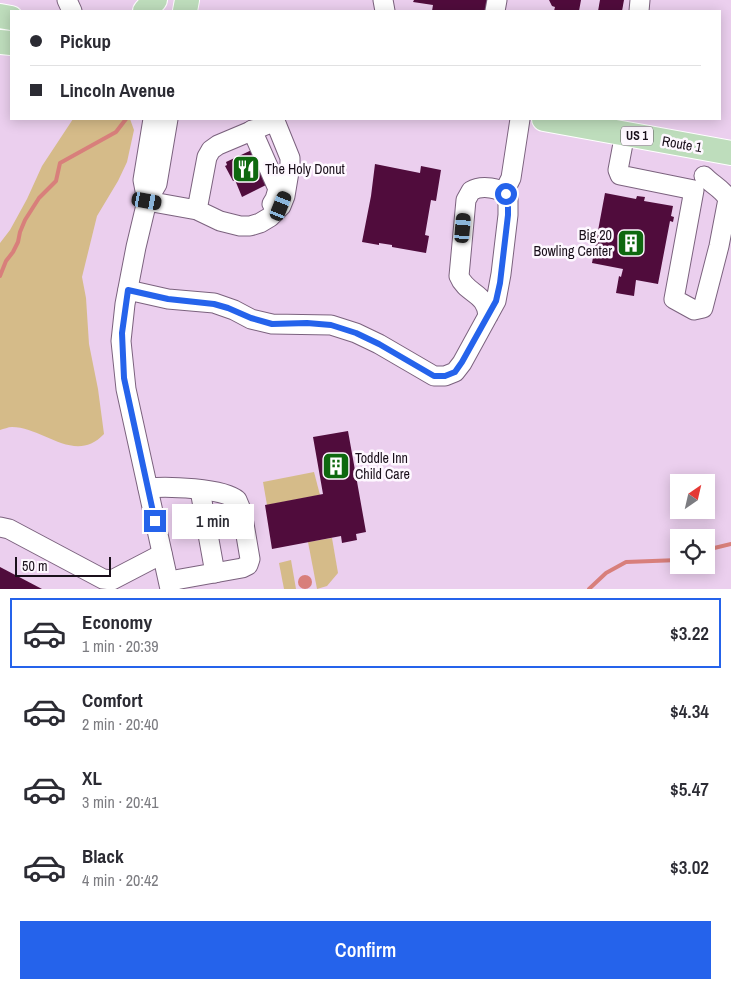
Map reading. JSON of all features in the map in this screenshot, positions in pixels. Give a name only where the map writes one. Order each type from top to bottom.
[{"type":"main road","points":[[146,10],[154,0]]},
{"type":"main road","name":"Route 1","points":[[552,120],[620,128],[731,153]]},
{"type":"street","points":[[147,201],[143,180],[153,120]]},
{"type":"street","points":[[148,488],[168,487],[200,490],[225,493],[233,496],[240,504],[250,559],[248,564],[242,568],[170,585],[162,554],[124,378],[122,333],[128,290],[147,201],[157,184],[168,120]]},
{"type":"street","points":[[277,120],[290,158],[285,196],[276,212],[260,223],[250,226],[228,223],[204,213],[208,154],[218,145],[277,120]]},
{"type":"street","points":[[504,192],[511,178],[520,120]]},
{"type":"street","points":[[620,128],[618,170],[620,175],[699,183],[710,182],[723,192],[728,199],[720,246],[703,308],[700,310],[688,308],[674,299],[699,183],[708,148]]},
{"type":"street","points":[[147,201],[230,219],[245,218],[264,211],[275,199],[278,188],[252,130]]},
{"type":"street","points":[[128,290],[168,299],[214,304],[272,324],[307,323],[331,325],[356,333],[434,376],[440,377],[455,372],[488,316],[496,301],[500,283],[508,197],[504,192],[498,190],[480,188],[473,189],[467,196],[464,208],[459,276],[461,281],[485,302],[488,316]]},
{"type":"street","points":[[200,490],[215,573]]},
{"type":"street","points":[[0,527],[9,529],[103,579],[127,582],[162,554]]},
{"type":"shaded area","points":[[72,120],[130,120],[134,130],[127,162],[97,216],[82,277],[86,298],[89,344],[104,434],[93,443],[82,446],[59,442],[24,429],[10,427],[0,430],[0,243],[10,230],[27,199],[42,166]]},
{"type":"shaded area","points":[[314,472],[320,495],[267,505],[263,482]]},
{"type":"shaded area","points":[[332,538],[338,573],[327,586],[317,589],[308,542]]},
{"type":"shaded area","points":[[291,560],[296,589],[284,589],[279,563]]},
{"type":"shaded area","points":[[302,575],[308,575],[312,582],[308,589],[302,589],[298,585],[298,579]]},
{"type":"building","points":[[414,0],[490,0],[487,10],[432,10],[433,5],[413,2]]},
{"type":"building","points":[[549,0],[581,0],[579,10],[554,10],[555,7],[552,6]]},
{"type":"building","points":[[600,0],[624,0],[622,10],[598,10]]},
{"type":"building","name":"The Holy Donut","points":[[256,148],[272,182],[242,197],[235,180],[233,181],[225,166],[227,165],[226,162]]},
{"type":"building","points":[[375,164],[420,173],[421,166],[441,170],[436,201],[431,200],[425,235],[429,236],[426,253],[392,247],[392,245],[362,242]]},
{"type":"building","name":"Big 20 Bowling Center","points":[[605,193],[636,199],[637,196],[645,197],[644,201],[673,206],[671,216],[674,217],[673,222],[670,221],[658,284],[636,280],[634,296],[616,293],[619,276],[621,277],[623,269],[592,263]]},
{"type":"building","name":"Toddle Inn Child Care","points":[[348,431],[366,532],[356,534],[357,540],[342,543],[341,536],[272,549],[265,505],[323,494],[313,437]]},
{"type":"building","points":[[0,567],[42,589],[0,589]]},
{"type":"waterway","points":[[0,276],[6,261],[18,242],[25,220],[39,198],[56,181],[60,163],[116,132],[125,120]]},
{"type":"waterway","points":[[715,548],[731,544]]},
{"type":"waterway","points":[[589,589],[606,573],[626,562],[670,560]]},
{"type":"place","name":"The Holy Donut","points":[[246,169]]},
{"type":"place","name":"Big 20 Bowling Center","points":[[631,243]]},
{"type":"place","name":"Toddle Inn Child Care","points":[[336,466]]},
{"type":"route","points":[[155,521],[124,378],[122,333],[128,290],[168,299],[214,304],[272,324],[307,323],[331,325],[356,333],[379,344],[427,373],[440,377],[445,376],[455,372],[462,362],[496,301],[508,215],[508,197],[506,194]]}]
